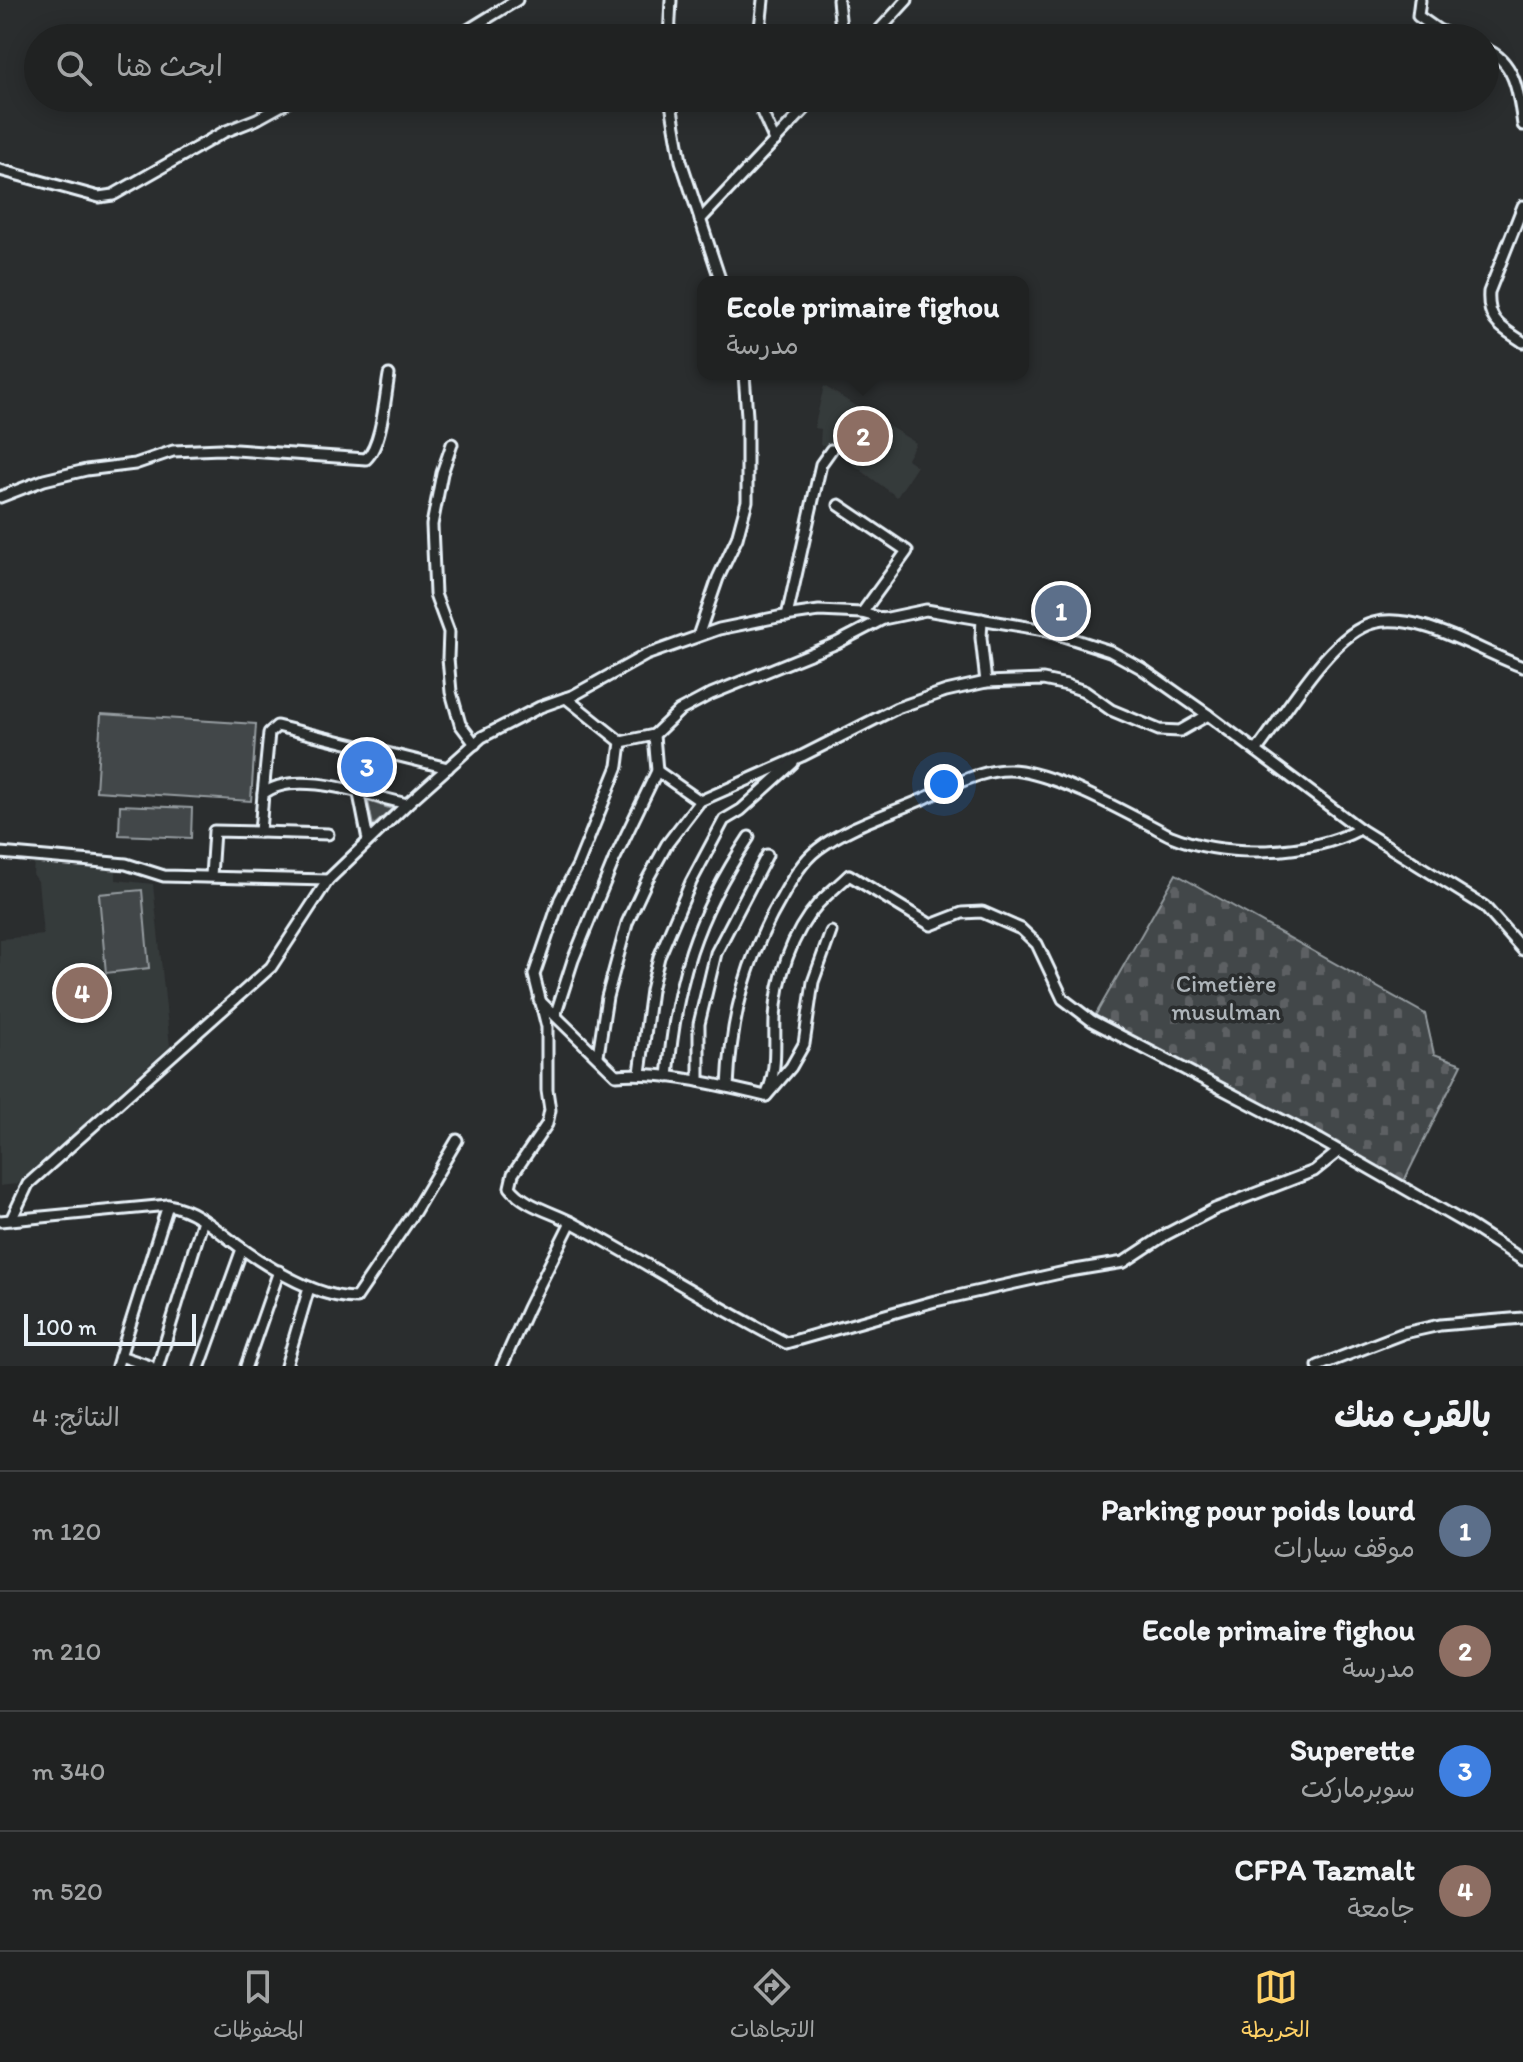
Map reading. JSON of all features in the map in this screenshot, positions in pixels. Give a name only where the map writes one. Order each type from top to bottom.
[{"type":"street","points":[[478,24],[517,0]]},
{"type":"street","points":[[670,24],[671,0]]},
{"type":"street","points":[[760,24],[763,0]]},
{"type":"street","points":[[838,0],[841,24]]},
{"type":"street","points":[[885,24],[907,0]]},
{"type":"street","points":[[1420,0],[1418,16],[1429,24]]},
{"type":"street","points":[[1499,58],[1518,86],[1523,125]]},
{"type":"street","points":[[0,170],[99,197],[113,195],[205,142],[270,112]]},
{"type":"street","points":[[672,112],[681,161],[719,276]]},
{"type":"street","points":[[763,112],[775,141]]},
{"type":"street","points":[[700,220],[802,112]]},
{"type":"street","points":[[1523,206],[1489,292],[1488,306],[1492,318],[1523,342]]},
{"type":"street","points":[[0,497],[44,480],[86,470],[135,464],[173,451],[221,449],[366,459],[371,454],[380,428],[389,375]]},
{"type":"street","points":[[698,636],[718,578],[737,538],[747,501],[744,380]]},
{"type":"street","points":[[452,444],[442,473],[432,525],[435,594],[449,632],[451,692],[460,724],[475,744]]},
{"type":"street","points":[[787,616],[821,464],[831,450]]},
{"type":"street","points":[[839,505],[907,551],[862,613]]},
{"type":"street","points":[[621,742],[654,735],[679,711],[711,694],[837,643],[883,619],[926,610],[1045,630],[1110,651],[1141,668],[1360,829],[1484,906],[1523,950]]},
{"type":"street","points":[[11,1220],[28,1184],[271,967],[328,880],[482,737],[540,707],[566,698],[646,655],[719,629],[819,611],[862,613],[883,619]]},
{"type":"street","points":[[982,619],[986,682]]},
{"type":"street","points":[[1256,751],[1335,647],[1352,632],[1372,623],[1393,620],[1426,627],[1523,667]]},
{"type":"street","points":[[598,1055],[607,997],[627,923],[667,844],[700,801],[802,756],[897,708],[946,691],[986,682],[1043,680],[1067,685],[1084,691],[1111,710],[1159,730],[1180,731],[1208,715]]},
{"type":"street","points":[[566,698],[621,742]]},
{"type":"street","points":[[260,832],[269,733],[277,726],[448,768]]},
{"type":"street","points":[[556,1013],[602,886],[657,771],[654,735]]},
{"type":"street","points":[[621,742],[618,766],[543,945],[534,975],[547,1027],[550,1110],[547,1124],[513,1174],[510,1187],[517,1196],[571,1222],[786,1343],[935,1301],[1124,1262],[1165,1235],[1215,1209],[1314,1171],[1339,1151]]},
{"type":"street","points":[[640,1073],[651,990],[659,957],[691,882],[724,820],[741,810],[802,756]]},
{"type":"street","points":[[728,1087],[734,1016],[745,979],[760,935],[797,870],[831,841],[970,779],[996,771],[1018,770],[1092,796],[1171,836],[1227,848],[1283,851],[1308,848],[1332,842],[1360,829]]},
{"type":"street","points":[[657,771],[700,801]]},
{"type":"street","points":[[263,794],[269,788],[304,781],[407,804]]},
{"type":"street","points":[[359,794],[368,840]]},
{"type":"street","points":[[211,876],[214,831],[328,834]]},
{"type":"street","points":[[668,1077],[675,1003],[685,963],[716,893],[749,837]]},
{"type":"street","points":[[0,853],[126,864],[164,876],[328,880]]},
{"type":"street","points":[[699,1081],[699,1024],[716,953],[767,855]]},
{"type":"street","points":[[766,1096],[774,1078],[779,983],[789,956],[801,928],[817,905],[849,875],[931,925],[962,913],[982,912],[1021,929],[1037,944],[1063,999],[1092,1021],[1339,1151],[1523,1260]]},
{"type":"street","points":[[766,1096],[791,1067],[804,1044],[813,982],[831,932]]},
{"type":"street","points":[[539,1000],[556,1013],[616,1075],[640,1073],[699,1081],[766,1096]]},
{"type":"street","points":[[0,1221],[179,1206],[242,1249],[309,1288],[343,1298],[356,1298],[415,1211],[457,1140]]},
{"type":"street","points":[[150,1366],[118,1361],[168,1205]]},
{"type":"street","points":[[158,1366],[203,1220]]},
{"type":"street","points":[[502,1366],[571,1222]]},
{"type":"street","points":[[200,1366],[242,1249]]},
{"type":"street","points":[[246,1366],[279,1271]]},
{"type":"street","points":[[286,1366],[309,1288]]},
{"type":"street","points":[[1318,1366],[1404,1333],[1440,1325],[1523,1318]]},
{"type":"shaded area","points":[[824,386],[916,443],[907,459],[917,466],[897,497],[827,445],[820,445],[821,429],[814,428]]},
{"type":"shaded area","points":[[34,862],[116,871],[116,880],[153,884],[170,1046],[17,1184],[0,1186],[0,939],[43,935],[38,881],[33,874]]},
{"type":"green space","points":[[101,714],[256,724],[251,801],[96,791]]},
{"type":"green space","points":[[368,801],[392,809],[373,826]]},
{"type":"green space","points":[[120,805],[192,808],[191,838],[119,835]]},
{"type":"green space","name":"Cimetière musulman","points":[[1176,874],[1425,1014],[1434,1054],[1462,1064],[1404,1181],[1092,1021]]},
{"type":"green space","points":[[142,890],[149,968],[106,973],[99,894]]},
{"type":"place","name":"Ecole primaire fighou","points":[[863,436]]},
{"type":"place","name":"Parking pour poids lourd","points":[[1061,611]]},
{"type":"place","name":"Superette","points":[[367,767]]},
{"type":"place","name":"CFPA Tazmalt","points":[[82,993]]}]
